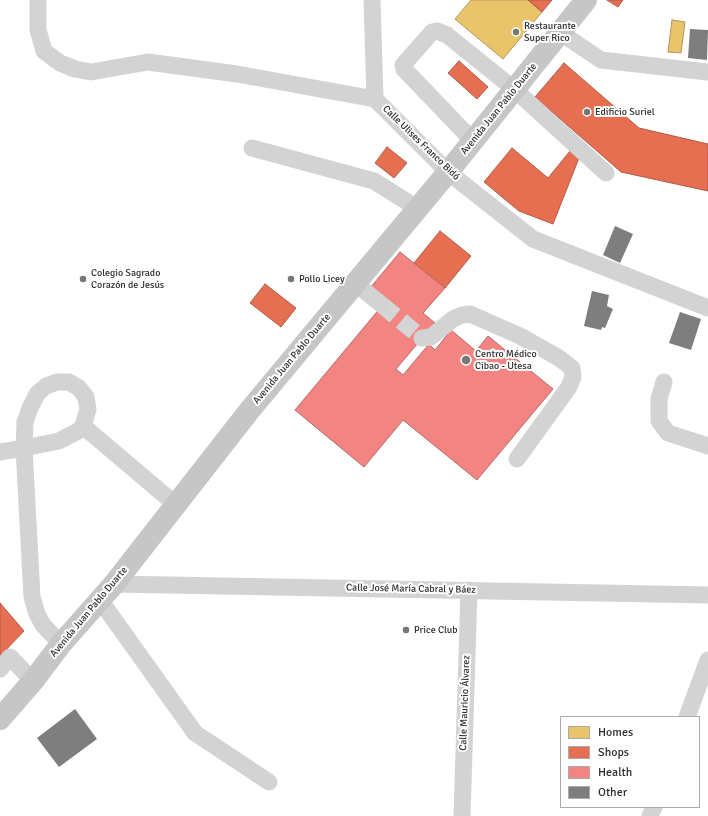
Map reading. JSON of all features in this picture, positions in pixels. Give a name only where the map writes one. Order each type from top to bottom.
[{"type":"main road","name":"Avenida Juan Pablo Duarte","points":[[0,719],[33,682],[61,644],[114,584],[248,411],[356,284],[561,33],[586,0]]},
{"type":"street","name":"Calle Ulises Franco Bidó","points":[[38,0],[38,30],[44,51],[60,63],[75,69],[90,72],[148,62],[237,74],[375,99],[448,172],[533,239],[708,308]]},
{"type":"street","points":[[372,0],[375,99]]},
{"type":"street","points":[[473,141],[406,73],[403,65],[432,32],[437,31],[446,35],[514,89],[606,174]]},
{"type":"street","points":[[561,33],[601,60],[708,72]]},
{"type":"street","points":[[252,148],[374,181],[418,208]]},
{"type":"street","points":[[356,284],[382,305]]},
{"type":"street","points":[[422,338],[431,337],[453,319],[462,315],[470,314],[520,336],[559,358],[572,368],[573,377],[569,386],[517,459]]},
{"type":"street","points":[[0,452],[24,448],[59,441],[78,431],[83,426],[88,409],[86,397],[79,388],[69,382],[57,382],[46,386],[37,394],[25,422],[24,448],[32,597],[37,614],[43,625],[61,644]]},
{"type":"street","points":[[664,382],[659,399],[659,421],[668,433],[708,446]]},
{"type":"street","points":[[83,426],[175,504]]},
{"type":"street","name":"Calle José María Cabral y Báez","points":[[114,584],[708,595]]},
{"type":"street","name":"Calle Mauricio Álvarez","points":[[462,816],[469,590]]},
{"type":"street","points":[[100,600],[195,733],[269,782]]},
{"type":"street","points":[[0,669],[10,658],[33,682]]},
{"type":"street","points":[[687,716],[708,660]]},
{"type":"building: Homes","points":[[471,0],[528,0],[542,12],[503,59],[455,19]]},
{"type":"building: Homes","points":[[672,20],[685,22],[681,53],[668,52]]},
{"type":"building: Shops","points":[[528,0],[552,0],[542,12]]},
{"type":"building: Shops","points":[[607,0],[623,0],[618,7]]},
{"type":"building: Shops","points":[[459,61],[488,87],[477,99],[448,73]]},
{"type":"building: Shops","name":"Edificio Suriel","points":[[564,63],[639,128],[708,144],[708,191],[621,172],[535,97]]},
{"type":"building: Shops","points":[[387,147],[407,163],[394,178],[375,163]]},
{"type":"building: Shops","points":[[512,148],[548,178],[570,151],[579,158],[553,224],[519,211],[484,182]]},
{"type":"building: Shops","points":[[440,231],[471,256],[445,288],[414,263]]},
{"type":"building: Shops","points":[[265,284],[296,308],[281,327],[250,303]]},
{"type":"building: Shops","points":[[0,603],[24,631],[0,656]]},
{"type":"building: Health","name":"Centro Médico Cibao - Utesa","points":[[400,252],[445,288],[423,313],[435,323],[396,369],[403,375],[429,344],[435,350],[451,330],[476,351],[488,336],[553,389],[477,480],[403,420],[364,467],[295,410],[386,301],[370,288]]},
{"type":"building: Other","points":[[690,29],[708,30],[707,60],[688,58]]},
{"type":"building: Other","points":[[615,226],[633,234],[620,263],[603,255]]},
{"type":"building: Other","points":[[592,291],[609,295],[607,306],[613,309],[605,328],[602,327],[601,330],[584,326]]},
{"type":"building: Other","points":[[680,312],[701,319],[691,350],[669,343]]},
{"type":"building: Other","points":[[75,709],[97,739],[59,767],[37,738]]},
{"type":"tunnel","points":[[382,305],[422,338]]},
{"type":"place","name":"Restaurante Super Rico","points":[[516,32]]},
{"type":"place","name":"Edificio Suriel","points":[[587,112]]},
{"type":"place","name":"Colegio Sagrado Corazón de Jesús","points":[[83,279]]},
{"type":"place","name":"Pollo Licey","points":[[291,279]]},
{"type":"place","name":"Centro Médico Cibao - Utesa","points":[[466,360]]},
{"type":"place","name":"Price Club","points":[[406,630]]}]
